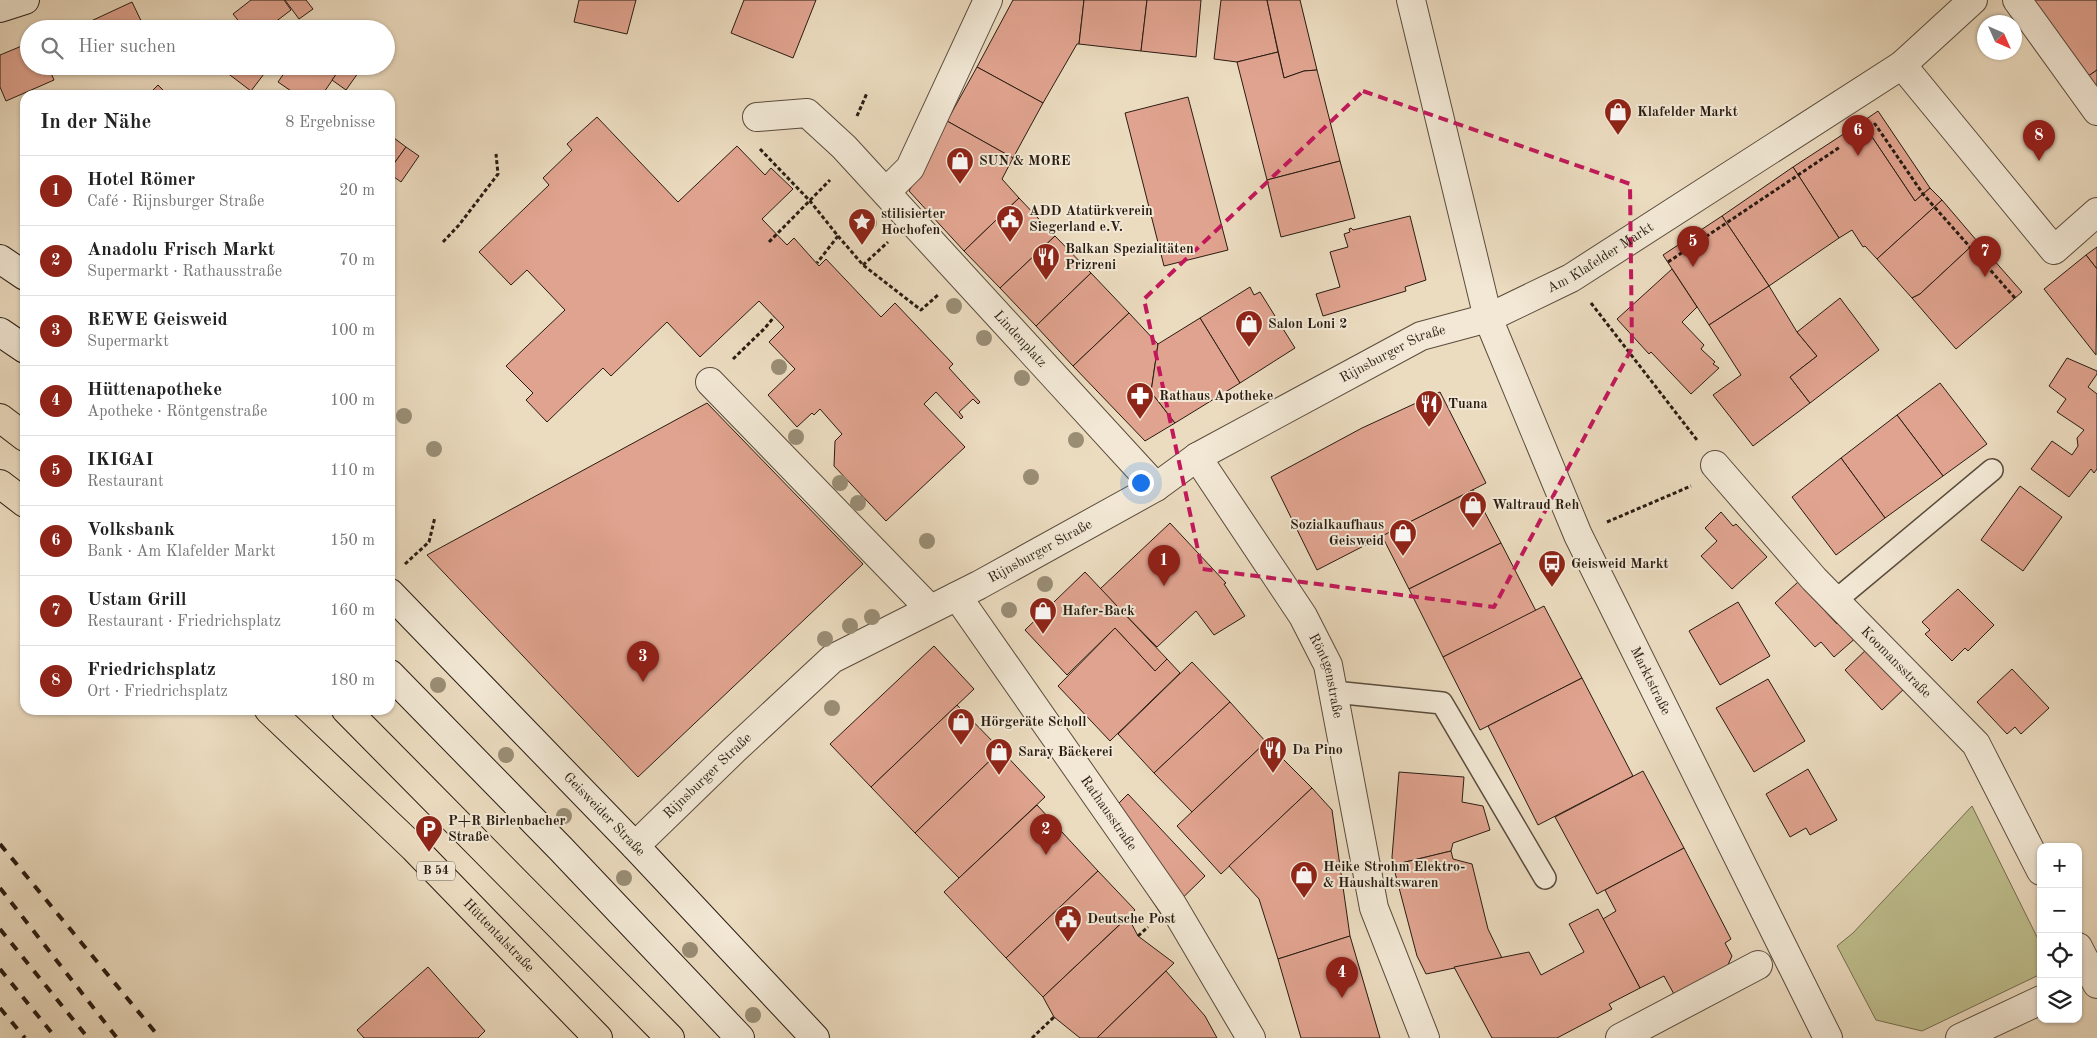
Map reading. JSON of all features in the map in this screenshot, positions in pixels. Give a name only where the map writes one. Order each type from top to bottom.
[{"type":"highway","points":[[0,418],[20,433]]},
{"type":"highway","points":[[0,484],[20,499]]},
{"type":"highway","name":"Hüttentalstraße","points":[[274,715],[414,848],[598,1038]]},
{"type":"highway","points":[[351,715],[670,1038]]},
{"type":"street","points":[[0,8],[25,0]]},
{"type":"street","points":[[886,192],[910,168],[988,0]]},
{"type":"street","points":[[1411,0],[1488,318]]},
{"type":"street","name":"Am Klafelder Markt","points":[[1488,318],[1571,278],[1902,66],[1973,0]]},
{"type":"street","points":[[2017,0],[2097,110]]},
{"type":"street","points":[[1902,66],[2054,250],[2097,212]]},
{"type":"street","name":"Lindenplatz","points":[[757,117],[807,113],[844,147],[1156,487]]},
{"type":"street","points":[[0,259],[20,273]]},
{"type":"street","name":"Rijnsburger Straße","points":[[635,846],[832,659],[957,596],[1156,487],[1197,456],[1421,336],[1488,318]]},
{"type":"street","name":"Marktstraße","points":[[1488,318],[1578,534],[1828,1038]]},
{"type":"street","points":[[0,332],[20,346]]},
{"type":"street","points":[[710,382],[930,609]]},
{"type":"street","name":"Röntgenstraße","points":[[1197,456],[1304,616],[1328,666],[1374,908],[1425,1038]]},
{"type":"street","name":"Koomansstraße","points":[[1717,472],[1814,579],[1976,744],[2037,863]]},
{"type":"street","name":"Rathausstraße","points":[[957,596],[1172,904],[1251,1038]]},
{"type":"street","name":"Geisweider Straße","points":[[395,598],[635,846],[815,1038]]},
{"type":"street","points":[[395,679],[561,849],[740,1038]]},
{"type":"street","points":[[2082,957],[2091,979]]},
{"type":"street","points":[[1620,1038],[1758,965]]},
{"type":"street","points":[[1960,1038],[2037,1002]]},
{"type":"lane","points":[[1836,601],[1992,470]]},
{"type":"lane","points":[[1334,692],[1442,703],[1545,878]]},
{"type":"path","points":[[1871,126],[1876,124],[1922,194],[2015,298]]},
{"type":"path","points":[[1668,262],[1844,144]]},
{"type":"path","points":[[443,242],[459,225],[498,174],[496,154]]},
{"type":"path","points":[[766,156],[810,201],[863,265],[921,310]]},
{"type":"path","points":[[769,242],[830,180]]},
{"type":"path","points":[[817,263],[838,236]]},
{"type":"path","points":[[863,265],[892,238]]},
{"type":"path","points":[[1571,278],[1717,472],[1578,534]]},
{"type":"path","points":[[744,348],[774,317]]},
{"type":"path","points":[[412,557],[429,542],[435,517]]},
{"type":"path","points":[[1032,1038],[1054,1017]]},
{"type":"highlighted area","points":[[1363,91],[1630,184],[1632,348],[1494,607],[1202,569],[1144,299]]},
{"type":"green space","points":[[1972,806],[2037,937],[2037,976],[1922,1031],[1876,1020],[1837,946],[1853,933]]},
{"type":"building","points":[[251,0],[284,0],[291,10],[278,20],[238,20],[233,14]]},
{"type":"building","points":[[285,0],[306,0],[313,9],[299,19]]},
{"type":"building","points":[[579,0],[636,0],[627,34],[574,22]]},
{"type":"building","points":[[744,0],[816,0],[793,58],[731,33]]},
{"type":"building","points":[[1013,0],[1084,0],[1079,44],[1077,44],[1043,103],[977,67]]},
{"type":"building","points":[[1084,0],[1147,0],[1141,51],[1079,44]]},
{"type":"building","points":[[1147,0],[1201,0],[1196,57],[1141,51]]},
{"type":"building","points":[[1221,0],[1267,0],[1278,52],[1237,62],[1214,59]]},
{"type":"building","points":[[1267,0],[1300,0],[1317,70],[1304,71],[1284,78]]},
{"type":"building","points":[[2029,0],[2097,0],[2097,70],[2084,79]]},
{"type":"building","points":[[132,2],[141,20],[93,20]]},
{"type":"building","points":[[20,47],[20,75],[52,75],[54,80],[31,90],[20,90],[20,95],[6,101],[0,87],[0,55]]},
{"type":"building","points":[[1278,52],[1284,78],[1304,71],[1317,70],[1340,161],[1267,180],[1237,62]]},
{"type":"building","points":[[977,67],[1043,103],[1013,158],[947,121]]},
{"type":"building","points":[[2097,70],[2097,98],[2084,79]]},
{"type":"building","points":[[230,75],[263,75],[252,90]]},
{"type":"building","points":[[283,75],[336,75],[325,90],[290,90],[278,82]]},
{"type":"building","points":[[336,75],[357,75],[346,90],[332,80]]},
{"type":"building","points":[[158,85],[163,90],[153,90]]},
{"type":"building","points":[[1188,97],[1228,250],[1164,266],[1125,113]]},
{"type":"building","points":[[1878,111],[1930,188],[1915,201],[1862,122]]},
{"type":"building","points":[[597,117],[678,202],[737,146],[765,175],[771,168],[793,189],[762,219],[787,245],[794,238],[819,266],[826,259],[881,317],[895,303],[953,364],[949,368],[980,402],[978,404],[973,399],[959,412],[963,417],[961,419],[936,392],[924,404],[965,447],[886,521],[834,466],[835,441],[842,434],[820,409],[814,415],[812,413],[797,427],[768,395],[795,369],[769,342],[784,327],[759,301],[700,357],[667,322],[611,376],[603,368],[547,422],[526,400],[533,393],[506,366],[565,310],[527,270],[511,285],[479,252],[549,185],[543,178],[572,150],[567,144]]},
{"type":"building","name":"SUN & MORE","points":[[947,121],[1013,158],[1002,179],[1019,198],[964,251],[909,191]]},
{"type":"building","points":[[1862,122],[1915,201],[1930,188],[1942,200],[1877,259],[1865,246],[1863,247],[1852,230],[1839,238],[1793,167]]},
{"type":"building","points":[[395,139],[406,147],[395,162]]},
{"type":"building","points":[[406,147],[419,156],[401,182],[395,178],[395,162]]},
{"type":"building","points":[[1340,161],[1355,218],[1281,237],[1267,180]]},
{"type":"building","points":[[1793,167],[1839,238],[1769,286],[1722,216]]},
{"type":"building","name":"ADD Atatürkverein Siegerland e.V.","points":[[1019,198],[1055,236],[1000,288],[964,251]]},
{"type":"building","points":[[1942,200],[1977,241],[1920,294],[1912,298],[1877,259]]},
{"type":"building","points":[[1410,216],[1426,280],[1405,287],[1406,291],[1323,316],[1316,294],[1340,287],[1330,252],[1348,247],[1344,234],[1350,232],[1349,229],[1351,228],[1353,230]]},
{"type":"building","points":[[1722,216],[1769,286],[1709,325],[1663,255]]},
{"type":"building","name":"Balkan Spezialitäten Prizreni","points":[[1055,236],[1091,273],[1036,326],[1000,288]]},
{"type":"building","points":[[1977,241],[2022,292],[1956,349],[1912,298],[1920,294]]},
{"type":"building","points":[[2097,247],[2097,269],[2086,255]]},
{"type":"building","points":[[2086,255],[2097,269],[2096,355],[2044,289]]},
{"type":"building","points":[[1672,269],[1697,307],[1682,322],[1704,345],[1701,349],[1715,362],[1713,364],[1719,368],[1691,394],[1651,352],[1649,354],[1617,319]]},
{"type":"building","points":[[1091,273],[1129,313],[1073,366],[1036,326]]},
{"type":"building","points":[[1769,286],[1797,332],[1817,356],[1790,377],[1810,403],[1753,446],[1713,395],[1741,375],[1709,325]]},
{"type":"building","points":[[1250,287],[1254,295],[1260,292],[1295,348],[1240,383],[1200,318]]},
{"type":"building","points":[[1840,298],[1879,350],[1810,403],[1790,377],[1817,356],[1797,332]]},
{"type":"building","points":[[1129,313],[1158,344],[1151,392],[1175,423],[1145,441],[1073,366]]},
{"type":"building","points":[[1200,318],[1240,383],[1175,423],[1151,392],[1158,344]]},
{"type":"building","points":[[2067,358],[2097,371],[2088,387],[2097,394],[2097,469],[2094,473],[2091,469],[2069,497],[2031,469],[2052,441],[2072,455],[2078,446],[2077,438],[2084,430],[2057,412],[2066,399],[2049,386]]},
{"type":"building","points":[[1940,383],[1987,444],[1943,476],[1897,415]]},
{"type":"building","points":[[1440,392],[1486,483],[1317,570],[1271,477],[1362,428]]},
{"type":"building","points":[[707,403],[863,564],[638,777],[427,555]]},
{"type":"building","points":[[1897,415],[1943,476],[1885,518],[1841,458]]},
{"type":"building","points":[[1841,458],[1885,518],[1836,555],[1792,497]]},
{"type":"building","points":[[2020,486],[2062,517],[2023,571],[1981,540]]},
{"type":"building","points":[[1473,490],[1501,543],[1409,589],[1382,536]]},
{"type":"building","points":[[1721,512],[1733,526],[1736,524],[1767,557],[1732,589],[1701,556],[1717,541],[1705,528]]},
{"type":"building","points":[[1170,523],[1226,583],[1224,584],[1245,616],[1214,635],[1196,611],[1157,647],[1100,589]]},
{"type":"building","points":[[1501,543],[1536,611],[1443,657],[1409,589]]},
{"type":"building","points":[[1085,572],[1167,659],[1155,671],[1115,628],[1067,675],[1025,630]]},
{"type":"building","points":[[1798,582],[1837,624],[1843,619],[1858,636],[1834,657],[1821,642],[1815,647],[1775,603]]},
{"type":"building","points":[[1958,589],[1994,625],[1968,651],[1965,648],[1952,661],[1925,634],[1930,630],[1922,622]]},
{"type":"building","points":[[1738,602],[1770,656],[1720,685],[1689,631]]},
{"type":"building","points":[[1544,606],[1582,678],[1480,730],[1443,657]]},
{"type":"building","points":[[1115,628],[1155,671],[1167,659],[1180,673],[1110,741],[1058,686]]},
{"type":"building","points":[[934,646],[974,689],[871,787],[830,744]]},
{"type":"building","points":[[1869,647],[1906,687],[1882,710],[1845,670]]},
{"type":"building","points":[[1192,662],[1230,702],[1154,773],[1118,734]]},
{"type":"building","points":[[2012,669],[2049,708],[2021,734],[2015,727],[2007,734],[1977,702]]},
{"type":"building","points":[[1582,678],[1633,776],[1538,825],[1488,726]]},
{"type":"building","points":[[1768,679],[1805,741],[1754,772],[1716,708]]},
{"type":"building","points":[[1230,702],[1266,742],[1192,812],[1154,773]]},
{"type":"building","points":[[957,705],[1001,750],[915,833],[871,787]]},
{"type":"building","points":[[1266,742],[1312,788],[1221,874],[1177,826]]},
{"type":"building","points":[[1001,750],[1045,797],[959,878],[915,833]]},
{"type":"building","points":[[1808,769],[1837,820],[1810,835],[1806,828],[1790,837],[1766,794]]},
{"type":"building","points":[[1643,771],[1684,848],[1597,894],[1555,817]]},
{"type":"building","points":[[1399,772],[1464,777],[1462,802],[1483,806],[1490,830],[1453,843],[1451,851],[1393,865],[1392,857]]},
{"type":"building","points":[[1312,788],[1332,810],[1350,936],[1278,959],[1259,899],[1229,866]]},
{"type":"building","points":[[1128,794],[1205,876],[1163,917],[1100,822]]},
{"type":"building","points":[[1037,805],[1098,871],[1006,958],[944,892]]},
{"type":"building","points":[[1684,848],[1731,939],[1725,943],[1732,956],[1726,969],[1675,996],[1664,976],[1640,988],[1603,919],[1616,911],[1605,890]]},
{"type":"building","points":[[1451,851],[1453,859],[1472,864],[1488,929],[1502,958],[1426,974],[1417,956],[1393,865]]},
{"type":"building","points":[[1098,871],[1135,910],[1043,997],[1006,958]]},
{"type":"building","points":[[1598,909],[1640,988],[1609,1004],[1612,1009],[1557,1038],[1492,1038],[1454,967],[1529,952],[1541,975],[1584,952],[1569,924]]},
{"type":"building","points":[[1128,917],[1138,936],[1174,963],[1097,1038],[1080,1038],[1054,1017],[1043,997]]},
{"type":"building","points":[[1350,936],[1380,1038],[1301,1038],[1278,959]]},
{"type":"building","points":[[428,967],[485,1031],[478,1038],[364,1038],[357,1030]]},
{"type":"building","points":[[1166,971],[1205,1016],[1217,1038],[1097,1038]]},
{"type":"railway","points":[[0,844],[160,1038]]},
{"type":"railway","points":[[0,888],[117,1038]]},
{"type":"railway","points":[[0,929],[88,1038]]},
{"type":"railway","points":[[0,969],[56,1038]]},
{"type":"railway","points":[[0,1008],[25,1038]]},
{"type":"place","name":"Klafelder Markt","points":[[1618,136]]},
{"type":"place","name":"Volksbank","points":[[1858,156]]},
{"type":"place","name":"Friedrichsplatz","points":[[2039,161]]},
{"type":"place","name":"SUN & MORE","points":[[960,185]]},
{"type":"place","name":"ADD Atatürkverein Siegerland e.V.","points":[[1010,243]]},
{"type":"place","name":"stilisierter Hochofen","points":[[862,246]]},
{"type":"place","name":"IKIGAI","points":[[1693,267]]},
{"type":"place","name":"Ustam Grill","points":[[1985,277]]},
{"type":"place","name":"Balkan Spezialitäten Prizreni","points":[[1046,281]]},
{"type":"place","name":"Salon Loni 2","points":[[1249,348]]},
{"type":"place","name":"Rathaus Apotheke","points":[[1140,420]]},
{"type":"place","name":"Tuana","points":[[1429,428]]},
{"type":"place","name":"Waltraud Reh","points":[[1473,529]]},
{"type":"place","name":"Sozialkaufhaus Geisweid","points":[[1403,557]]},
{"type":"place","name":"Hotel Römer","points":[[1164,586]]},
{"type":"place","name":"Geisweid Markt","points":[[1552,588]]},
{"type":"place","name":"Hafer-Back","points":[[1043,635]]},
{"type":"place","name":"REWE Geisweid","points":[[643,682]]},
{"type":"place","name":"Hörgeräte Scholl","points":[[961,746]]},
{"type":"place","name":"Da Pino","points":[[1273,774]]},
{"type":"place","name":"Saray Bäckerei","points":[[999,776]]},
{"type":"place","name":"P+R Birlenbacher Straße","points":[[429,853]]},
{"type":"place","name":"Anadolu Frisch Markt","points":[[1046,855]]},
{"type":"place","name":"Heike Strohm Elektro- & Haushaltswaren","points":[[1304,899]]},
{"type":"place","name":"Deutsche Post","points":[[1068,943]]},
{"type":"place","name":"Hüttenapotheke","points":[[1342,998]]}]
